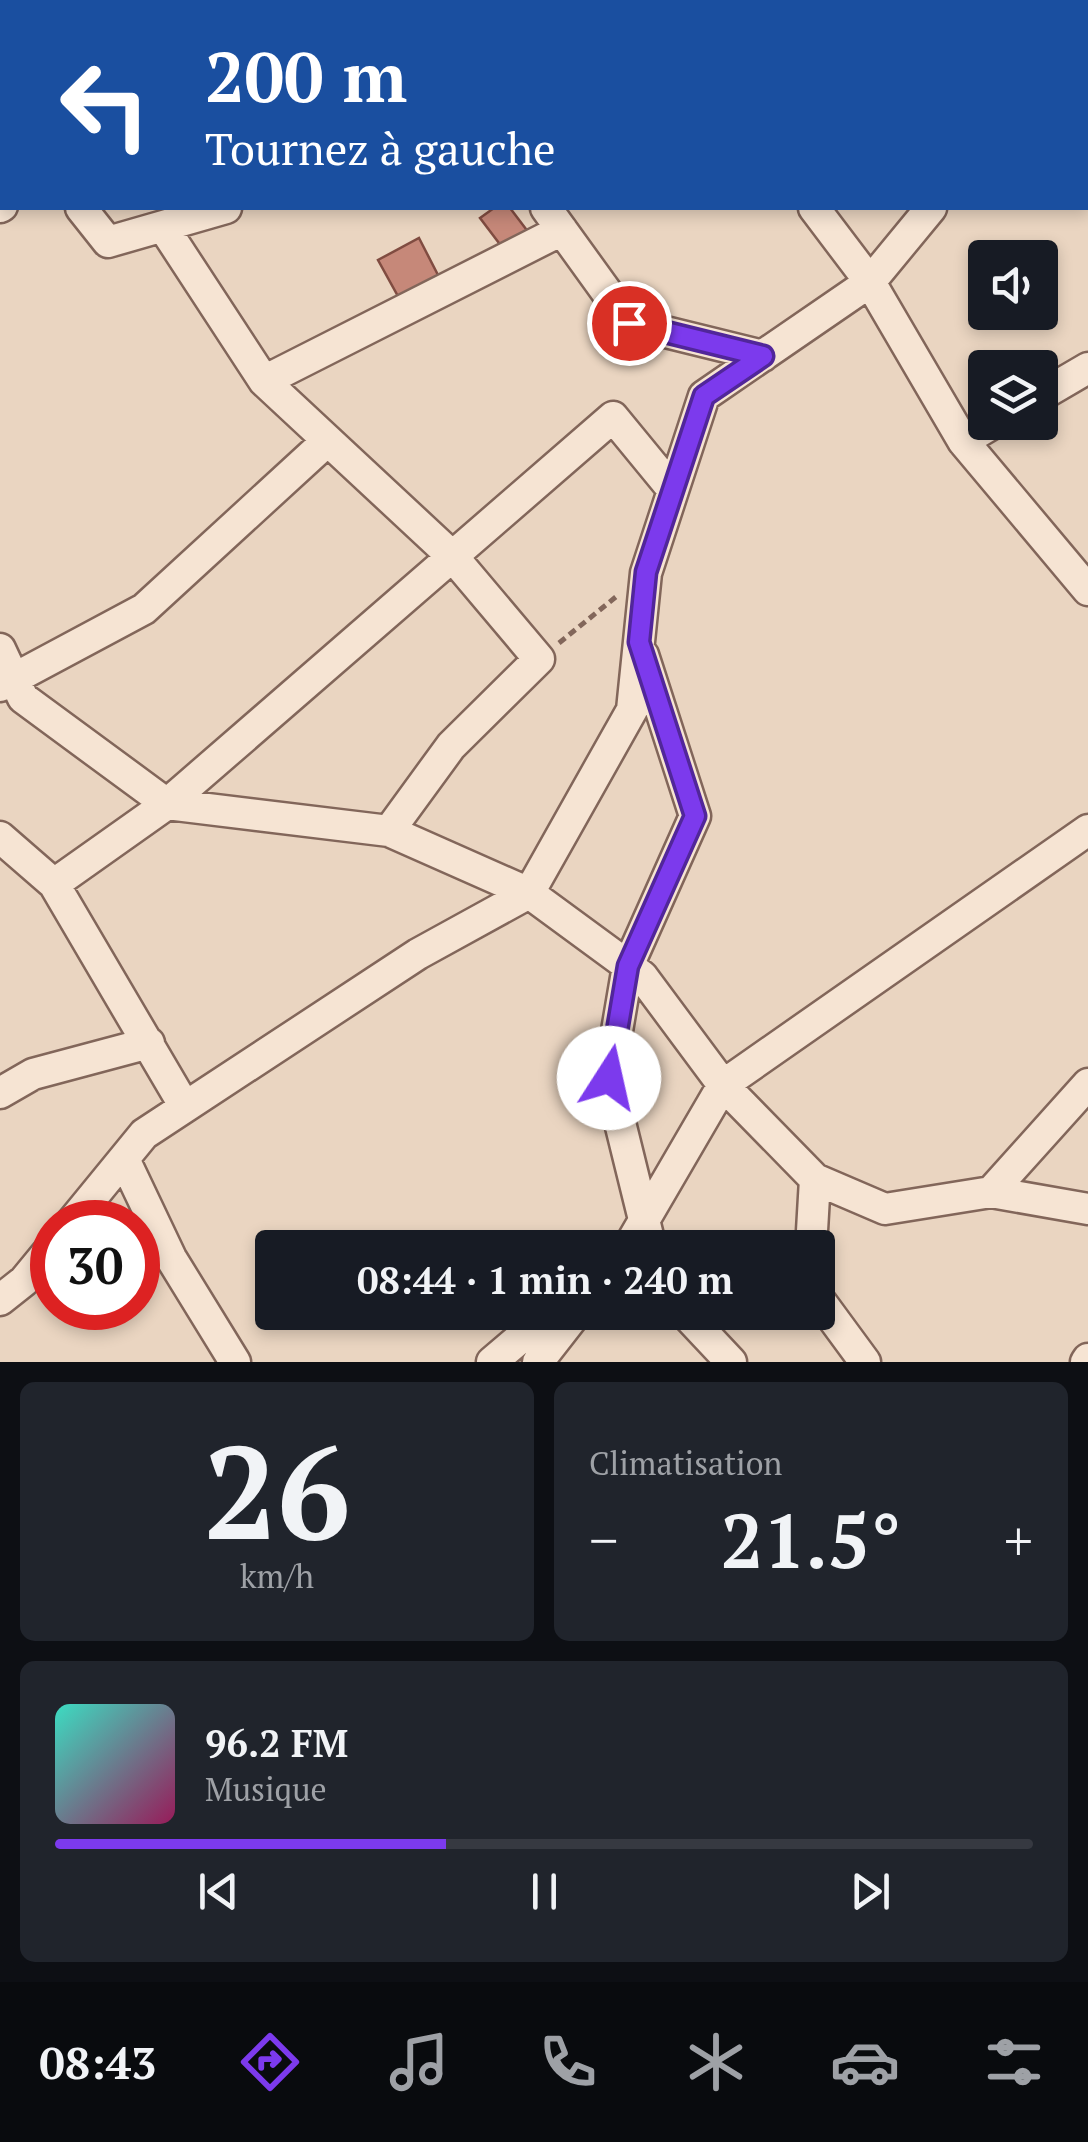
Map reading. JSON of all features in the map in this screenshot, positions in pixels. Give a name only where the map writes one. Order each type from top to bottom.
[{"type":"street","points":[[83,210],[108,242],[220,210]]},
{"type":"street","points":[[816,210],[870,282],[962,442],[1088,590]]},
{"type":"street","points":[[90,1200],[144,1134],[418,954],[528,892],[632,710],[646,572],[704,396],[870,282],[929,210]]},
{"type":"street","points":[[264,381],[554,219],[629,323],[763,356]]},
{"type":"street","points":[[164,228],[264,381],[453,558],[539,659],[451,746],[390,831]]},
{"type":"street","points":[[1058,386],[1088,368]]},
{"type":"street","points":[[54,884],[167,804],[613,417],[674,490]]},
{"type":"street","points":[[962,442],[968,438]]},
{"type":"street","points":[[6,682],[144,610],[326,442]]},
{"type":"street","points":[[639,642],[695,816],[628,966],[609,1078],[646,1230]]},
{"type":"street","points":[[0,649],[6,682],[23,698],[167,804],[390,831],[528,892],[642,976],[723,1084],[815,1179],[885,1210],[991,1192],[1088,1210]]},
{"type":"street","points":[[649,1230],[723,1084],[1088,830]]},
{"type":"street","points":[[0,837],[54,884],[185,1107]]},
{"type":"street","points":[[0,1093],[33,1074],[149,1044]]},
{"type":"street","points":[[991,1192],[1088,1084]]},
{"type":"street","points":[[124,1159],[171,1258],[235,1362]]},
{"type":"street","points":[[812,1230],[815,1179]]},
{"type":"street","points":[[0,1300],[30,1274]]},
{"type":"street","points":[[835,1321],[866,1362]]},
{"type":"street","points":[[492,1362],[530,1330]]},
{"type":"street","points":[[538,1362],[564,1330]]},
{"type":"street","points":[[701,1330],[731,1362]]},
{"type":"path","points":[[539,659],[646,572]]},
{"type":"building","points":[[491,210],[512,210],[529,233],[505,251],[480,218]]},
{"type":"building","points":[[419,238],[439,277],[399,298],[378,260]]},
{"type":"route","points":[[609,1078],[628,966],[695,816],[639,642],[646,572],[704,396],[763,356],[629,323]]}]
